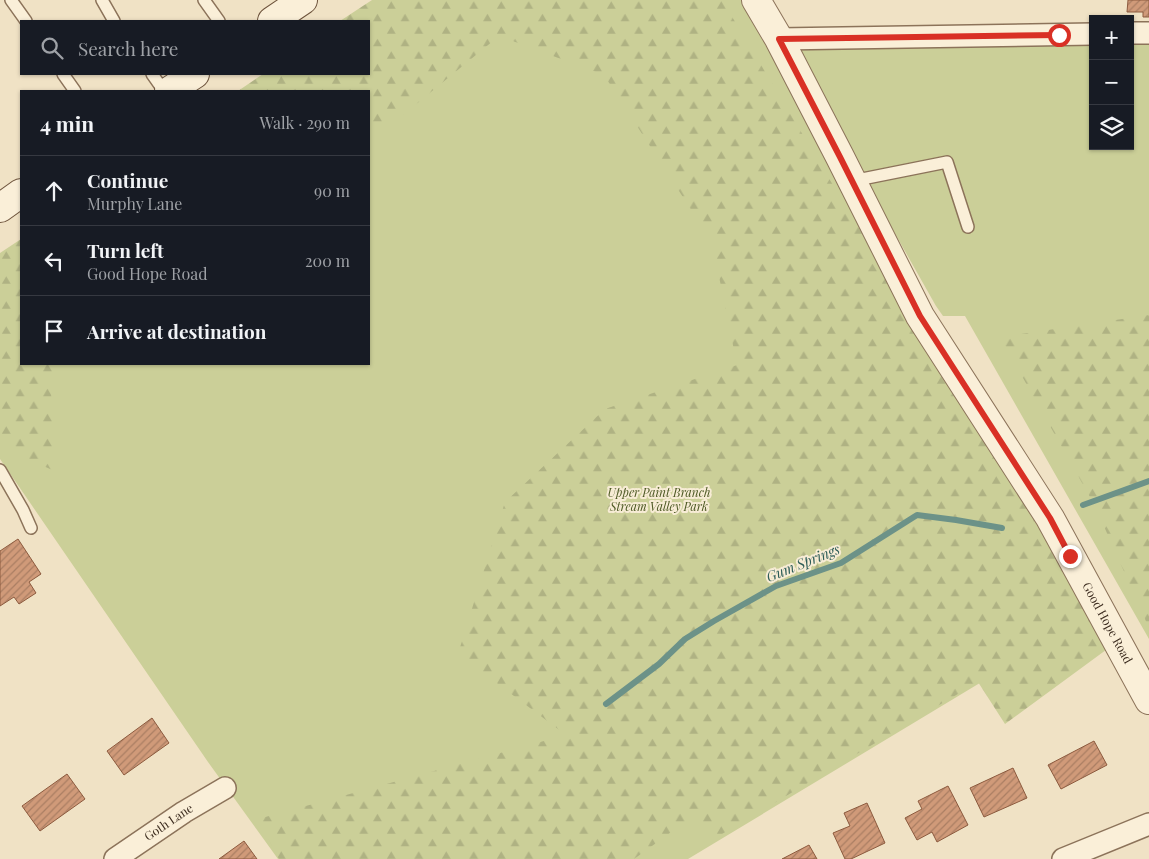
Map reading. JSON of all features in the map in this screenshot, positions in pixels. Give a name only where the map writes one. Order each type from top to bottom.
[{"type":"street","points":[[273,20],[303,0]]},
{"type":"street","name":"Good Hope Road","points":[[756,0],[779,39],[920,316],[1050,518],[1149,700]]},
{"type":"street","points":[[1134,33],[1149,33]]},
{"type":"street","points":[[779,39],[1089,34]]},
{"type":"street","points":[[171,90],[194,75]]},
{"type":"street","points":[[0,208],[20,194]]},
{"type":"street","name":"Goth Lane","points":[[115,859],[184,812],[225,788]]},
{"type":"street","points":[[1063,859],[1149,824]]},
{"type":"lane","points":[[11,0],[25,20]]},
{"type":"lane","points":[[102,0],[113,20]]},
{"type":"lane","points":[[204,0],[218,20]]},
{"type":"lane","points":[[63,75],[74,90]]},
{"type":"lane","points":[[153,75],[163,90]]},
{"type":"lane","points":[[852,181],[947,162],[968,227]]},
{"type":"lane","points":[[0,470],[19,502],[31,528]]},
{"type":"green space","points":[[372,0],[722,0],[1110,647],[1005,724],[978,682],[712,840],[692,817],[634,859],[279,859],[258,819],[566,735],[458,654],[505,502],[605,409],[737,365],[712,242],[604,75],[499,36],[370,142],[370,90],[239,90],[262,75],[370,75],[370,20],[342,20]]},
{"type":"green space","name":"Upper Paint Branch Stream Valley Park","points":[[374,0],[747,0],[1072,577],[1071,628],[688,859],[278,859],[208,762],[0,459],[0,262],[20,365],[370,365],[369,20]]},
{"type":"green space","points":[[1149,43],[1149,639],[965,316],[943,316],[936,306],[790,48],[1089,44],[1089,150],[1134,150],[1134,44]]},
{"type":"green space","points":[[20,240],[20,365],[68,365],[50,377],[57,472],[0,447],[0,253]]},
{"type":"green space","points":[[1149,315],[1149,628],[1095,506],[1000,337]]},
{"type":"building","points":[[1128,0],[1149,0],[1149,17],[1143,17],[1143,12],[1127,12]]},
{"type":"building","points":[[18,539],[41,574],[29,582],[36,593],[19,604],[14,597],[0,606],[0,551]]},
{"type":"building","points":[[152,718],[169,743],[124,775],[107,751]]},
{"type":"building","points":[[1094,741],[1107,765],[1061,789],[1048,765]]},
{"type":"building","points":[[1013,768],[1027,798],[984,817],[970,788]]},
{"type":"building","points":[[67,774],[85,799],[40,831],[22,806]]},
{"type":"building","points":[[948,786],[968,825],[937,842],[932,832],[917,840],[905,818],[922,809],[918,801]]},
{"type":"building","points":[[867,803],[885,843],[851,859],[845,859],[833,833],[850,826],[844,813]]},
{"type":"building","points":[[244,841],[257,859],[219,859]]},
{"type":"building","points":[[809,845],[817,859],[782,859]]},
{"type":"waterway","name":"Gum Springs","points":[[1083,505],[1149,481]]},
{"type":"waterway","name":"Gum Springs","points":[[606,704],[659,664],[685,639],[714,621],[776,586],[841,563],[917,515],[1002,528]]},
{"type":"route","points":[[1059,35],[779,39],[920,316],[1050,518],[1070,556]]}]
